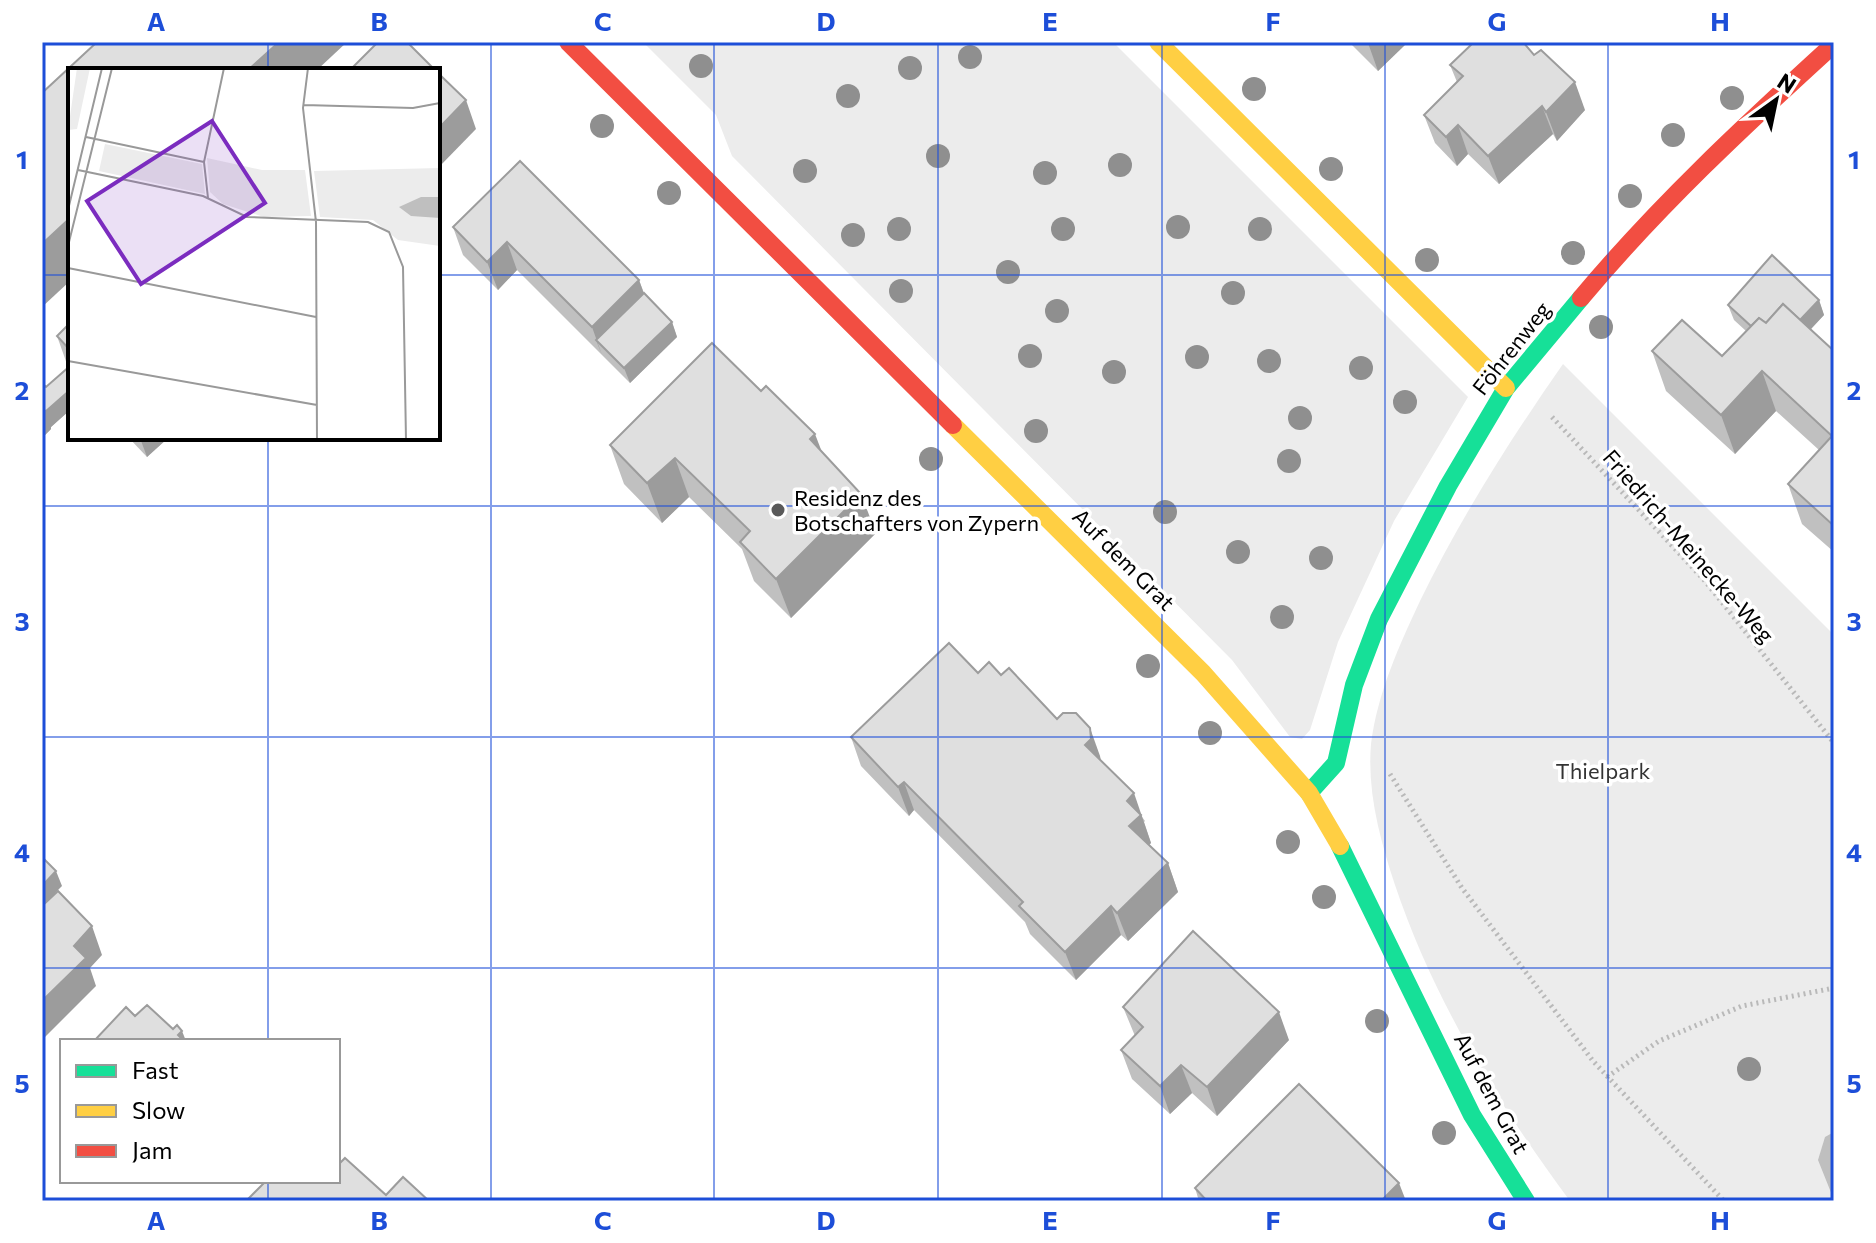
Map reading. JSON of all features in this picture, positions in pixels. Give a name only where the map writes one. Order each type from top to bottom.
[{"type":"street","name":"Auf dem Grat","points":[[568,42],[1203,673],[1309,793],[1351,864],[1472,1115],[1526,1201]]},
{"type":"street","points":[[1158,42],[1506,388]]},
{"type":"street","name":"Föhrenweg","points":[[1309,793],[1336,763],[1354,685],[1379,619],[1448,486],[1506,388],[1615,257],[1718,149],[1834,44]]},
{"type":"path","name":"Friedrich-Meinecke-Weg","points":[[1547,410],[1705,581],[1834,743]]},
{"type":"path","points":[[1385,766],[1462,888],[1593,1061],[1724,1201]]},
{"type":"path","points":[[1607,1077],[1659,1041],[1742,1006],[1834,988]]},
{"type":"green space","points":[[643,42],[1113,42],[1468,397],[1394,521],[1338,642],[1310,730],[1302,739],[1290,737],[1232,660],[732,156],[716,115]]},
{"type":"green space","name":"Thielpark","points":[[1563,364],[1834,635],[1834,1201],[1570,1201],[1518,1127],[1470,1050],[1429,970],[1395,885],[1380,833],[1371,780],[1371,744],[1384,689],[1412,618],[1452,539],[1505,450]]},
{"type":"shaded area","points":[[1834,1132],[1834,1200],[1818,1160],[1825,1137]]},
{"type":"building","points":[[97,42],[279,42],[250,68],[69,68]]},
{"type":"building","points":[[378,42],[407,42],[433,68],[354,68]]},
{"type":"building","points":[[1474,42],[1523,42],[1534,55],[1541,50],[1575,82],[1546,112],[1542,106],[1488,156],[1458,125],[1446,137],[1424,115],[1463,76],[1450,65]]},
{"type":"building","points":[[68,69],[68,220],[42,244],[43,108],[42,93]]},
{"type":"building","points":[[440,75],[466,100],[440,127]]},
{"type":"building","points":[[520,161],[639,280],[592,327],[507,242],[487,262],[453,227]]},
{"type":"building","points":[[1772,255],[1819,300],[1800,320],[1783,304],[1766,323],[1759,318],[1751,326],[1728,305]]},
{"type":"building","points":[[644,293],[672,322],[624,368],[596,340]]},
{"type":"building","points":[[1783,304],[1834,351],[1834,526],[1788,484],[1832,436],[1762,371],[1721,415],[1652,351],[1682,320],[1722,356],[1759,318],[1766,323]]},
{"type":"building","points":[[68,325],[68,348],[57,336]]},
{"type":"building","name":"Residenz des Botschafters von Zypern","points":[[712,343],[761,391],[766,386],[815,434],[810,439],[861,494],[776,579],[740,542],[750,531],[675,458],[647,483],[610,445]]},
{"type":"building","points":[[68,368],[68,392],[45,412],[42,383],[46,387]]},
{"type":"building","points":[[949,643],[978,673],[989,662],[1001,675],[1009,668],[1057,719],[1063,713],[1076,713],[1090,728],[1091,739],[1085,745],[1134,793],[1127,801],[1141,815],[1129,826],[1168,863],[1117,913],[1111,906],[1065,952],[1019,906],[1023,902],[904,782],[898,787],[851,737]]},
{"type":"building","points":[[42,857],[56,871],[42,886]]},
{"type":"building","points":[[58,891],[92,926],[74,946],[86,958],[42,1001],[42,906]]},
{"type":"building","points":[[1193,931],[1279,1012],[1207,1087],[1181,1065],[1160,1086],[1121,1050],[1143,1027],[1123,1007]]},
{"type":"building","points":[[147,1005],[173,1029],[177,1025],[182,1031],[178,1035],[182,1039],[96,1039],[126,1007],[135,1016]]},
{"type":"building","points":[[1299,1084],[1399,1183],[1381,1201],[1207,1201],[1195,1188]]},
{"type":"building","points":[[345,1158],[386,1195],[403,1177],[429,1201],[248,1199],[264,1183],[340,1183],[340,1163]]},
{"type":"traffic: fast","points":[[1309,793],[1336,763],[1354,685],[1379,619],[1448,486],[1506,388],[1581,298]]},
{"type":"traffic: fast","points":[[1340,846],[1472,1115],[1526,1201]]},
{"type":"traffic: slow","points":[[1158,42],[1506,388]]},
{"type":"traffic: slow","points":[[953,425],[1203,673],[1309,793],[1340,846]]},
{"type":"traffic: jam","points":[[568,42],[953,425]]},
{"type":"traffic: jam","points":[[1581,298],[1671,199],[1834,44]]},
{"type":"place","name":"Residenz des Botschafters von Zypern","points":[[778,510]]}]
